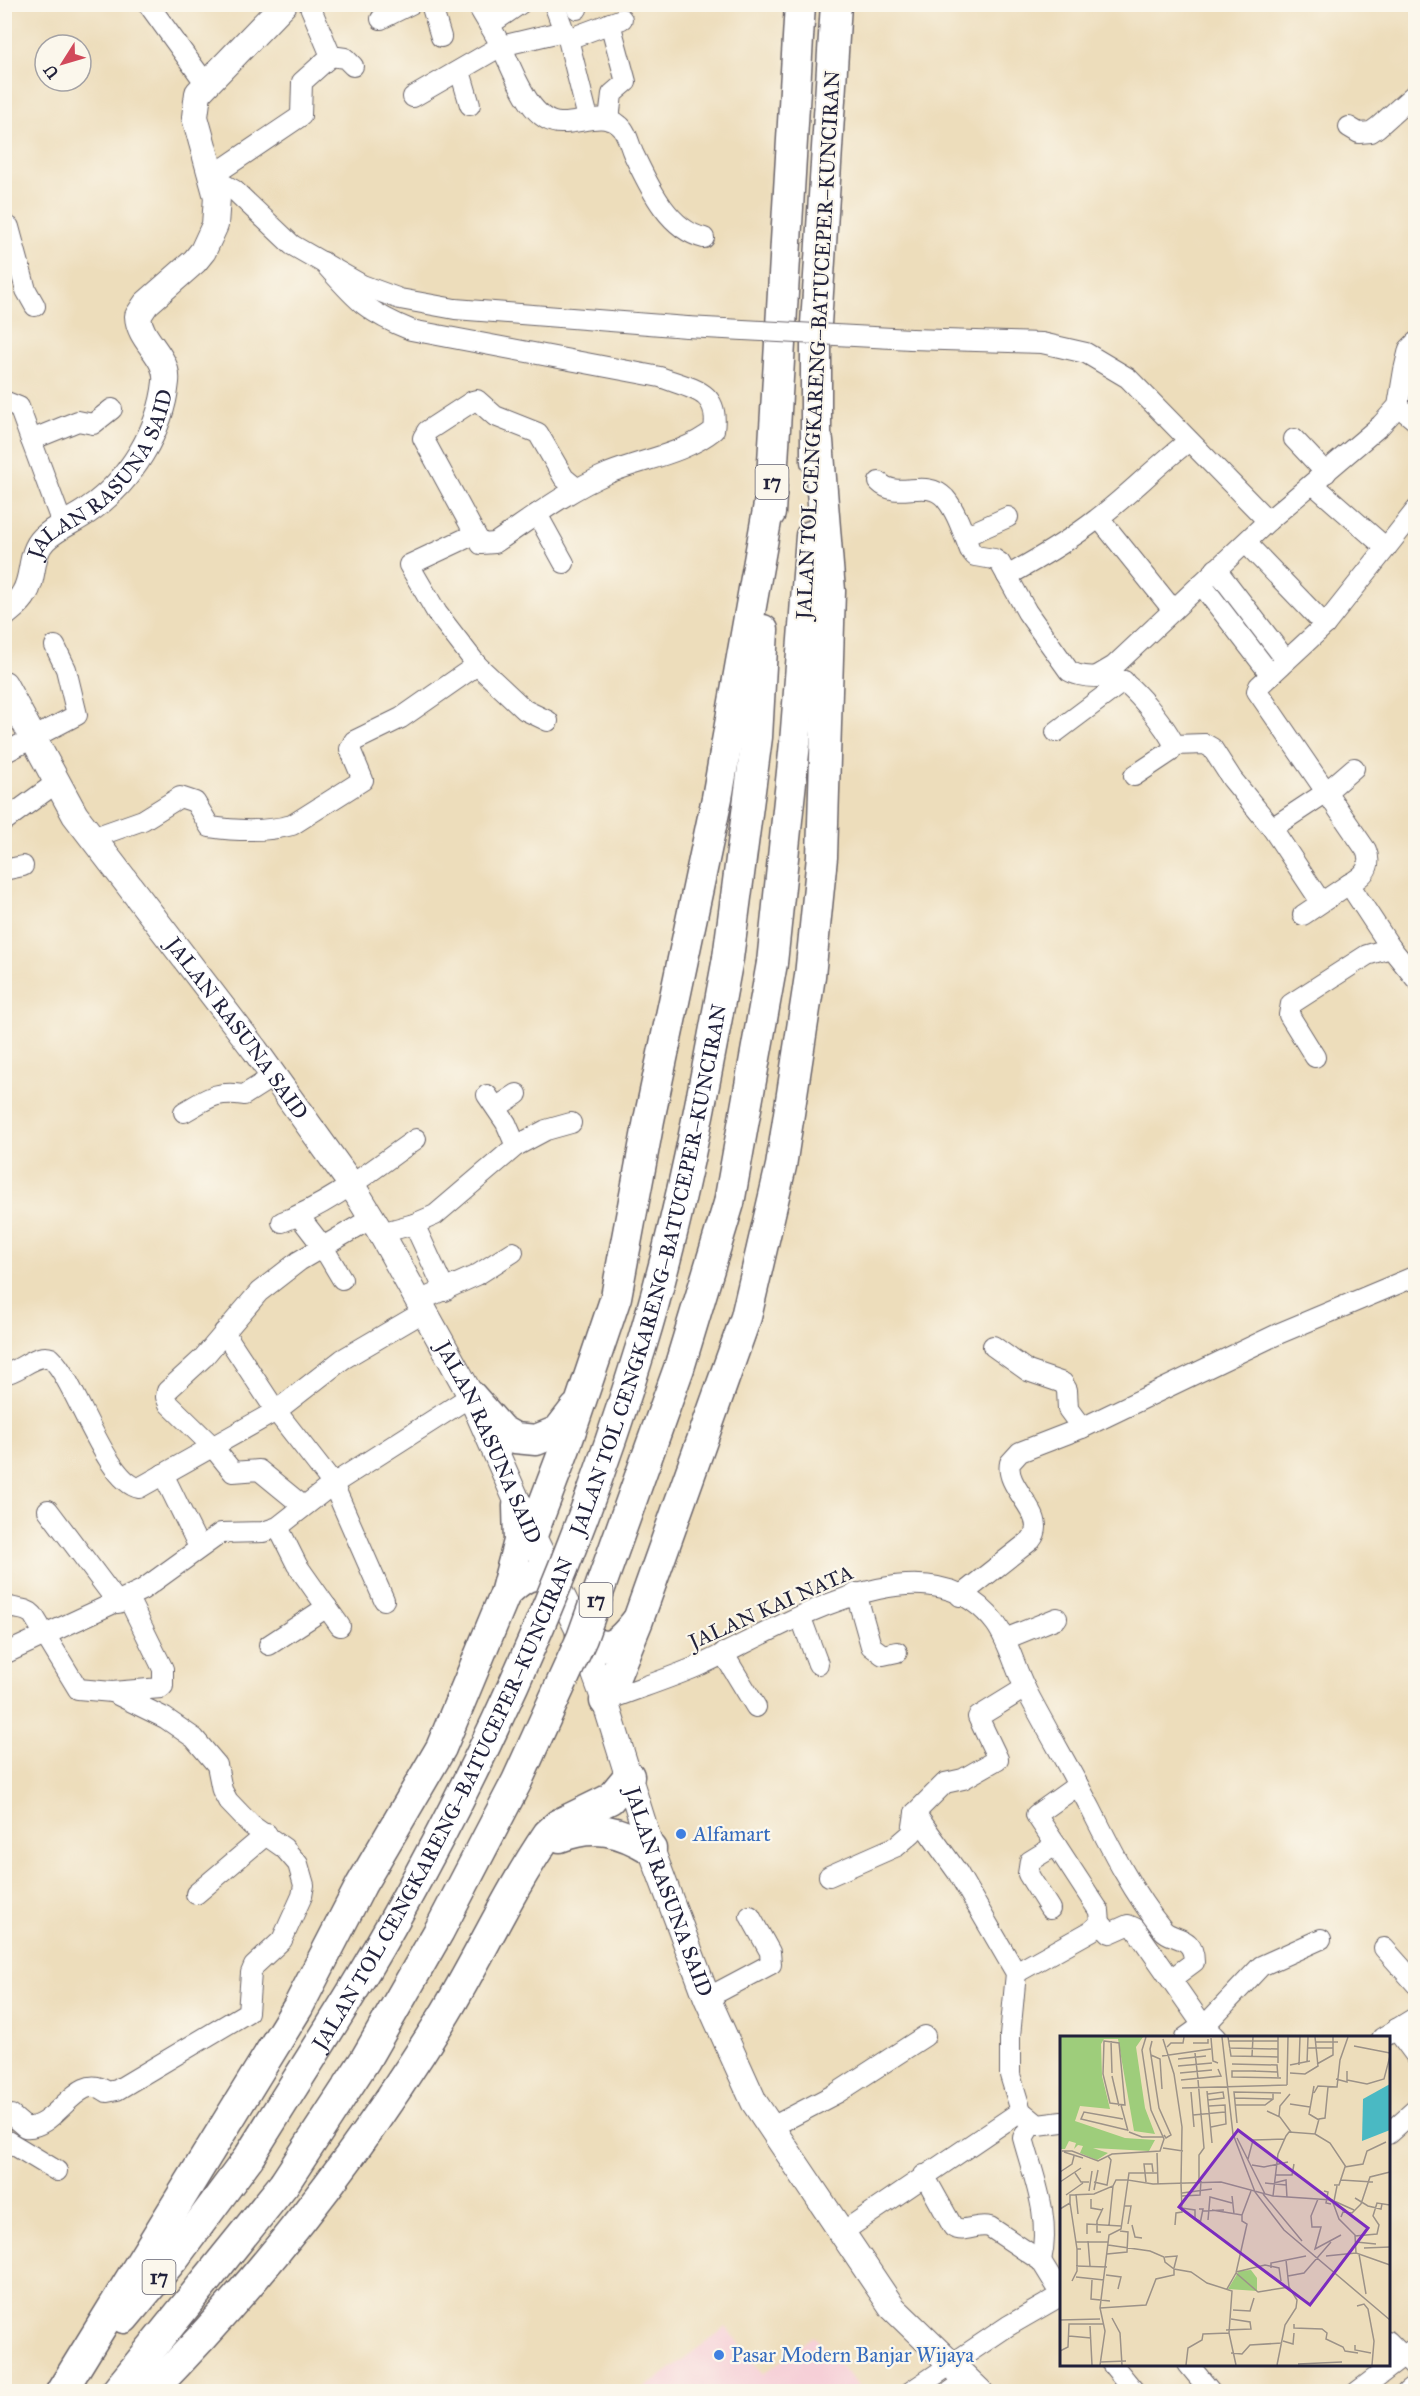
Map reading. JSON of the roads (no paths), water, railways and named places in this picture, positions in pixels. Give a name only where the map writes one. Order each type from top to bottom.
[{"type":"highway","name":"JALAN TOL CENGKARENG–BATUCEPER–KUNCIRAN","points":[[62,2391],[174,2258],[249,2157],[402,1907],[479,1758],[542,1617],[595,1483],[641,1346],[681,1195],[728,958],[758,737],[800,4]]},
{"type":"highway","name":"JALAN TOL CENGKARENG–BATUCEPER–KUNCIRAN","points":[[116,2391],[284,2184],[365,2060],[439,1931],[517,1781],[582,1638],[679,1368],[729,1203],[772,963],[795,743],[818,441],[816,324],[836,4]]},
{"type":"highway","points":[[605,1701],[638,1620],[746,1317],[781,1166],[810,976],[822,857],[830,591],[818,441]]},
{"type":"highway","points":[[532,1535],[582,1399],[616,1297],[717,798],[771,494]]},
{"type":"highway","points":[[471,1396],[501,1430],[514,1438],[536,1440],[558,1431],[582,1399]]},
{"type":"highway","points":[[62,2391],[298,2007],[361,1885],[441,1748],[506,1594],[519,1541],[518,1506]]},
{"type":"highway","points":[[506,1594],[516,1583],[532,1575],[542,1574],[553,1580]]},
{"type":"highway","points":[[581,1635],[595,1646],[610,1646],[623,1638],[638,1620]]},
{"type":"highway","points":[[150,2391],[193,2348],[300,2222],[363,2138],[446,2011],[534,1854],[548,1834],[559,1824],[610,1799],[629,1776]]},
{"type":"highway","points":[[534,1854],[554,1840],[572,1833],[594,1829],[616,1832],[651,1849]]},
{"type":"main road","name":"JALAN RASUNA SAID","points":[[4,614],[25,594],[40,543],[107,496],[123,480],[144,449],[163,398],[166,380],[161,360],[141,331],[138,316],[146,304],[184,272],[203,251],[215,225],[214,181],[195,117],[198,93],[277,7]]},
{"type":"main road","name":"JALAN RASUNA SAID","points":[[4,684],[56,783],[92,838],[249,1042],[351,1184],[422,1306],[471,1396],[518,1506],[581,1635],[605,1701],[651,1849],[707,1998],[744,2082],[770,2128],[892,2307],[962,2381]]},
{"type":"street","points":[[148,4],[206,84]]},
{"type":"street","points":[[309,4],[332,56]]},
{"type":"street","points":[[381,20],[411,4]]},
{"type":"street","points":[[431,4],[441,38]]},
{"type":"street","points":[[477,4],[501,46],[516,82],[528,100],[547,120],[563,123],[588,118],[609,120],[624,130],[640,166],[668,214],[680,227],[704,237]]},
{"type":"street","points":[[489,25],[520,4]]},
{"type":"street","points":[[414,97],[501,46],[564,31],[554,4]]},
{"type":"street","points":[[588,118],[568,39],[616,21],[626,82],[612,94],[609,120]]},
{"type":"street","points":[[353,66],[345,58],[332,56],[302,82],[301,116],[291,116],[214,181],[234,190],[292,245],[362,285],[400,299],[433,305],[687,327],[911,339],[1042,343],[1086,353],[1128,378],[1268,521]]},
{"type":"street","points":[[460,71],[470,105]]},
{"type":"street","points":[[1349,127],[1359,133],[1371,132],[1416,93]]},
{"type":"street","points":[[9,227],[13,267],[35,306]]},
{"type":"street","points":[[323,262],[355,298],[379,317],[411,330],[660,376],[697,391],[711,400],[717,413],[714,430],[697,444],[611,472],[576,488],[495,543],[481,544],[423,438],[427,431],[477,400],[495,416],[538,433],[564,478],[576,488]]},
{"type":"street","points":[[1097,676],[1114,666],[1268,521],[1320,479],[1398,406],[1409,349],[1416,342]]},
{"type":"street","points":[[9,405],[30,440],[63,526]]},
{"type":"street","points":[[1398,406],[1416,420]]},
{"type":"street","points":[[30,440],[78,421],[93,424],[112,409]]},
{"type":"street","points":[[1294,439],[1320,479],[1386,548]]},
{"type":"street","points":[[1007,576],[1051,552],[1099,518],[1152,470],[1189,441]]},
{"type":"street","points":[[879,482],[894,491],[922,487],[944,498],[975,556],[994,559],[1000,563],[1027,612],[1069,670],[1085,676],[1124,681],[1152,712],[1174,745]]},
{"type":"street","points":[[1303,915],[1364,875],[1369,859],[1366,850],[1257,691],[1286,660],[1325,625],[1416,510]]},
{"type":"street","points":[[537,514],[564,563]]},
{"type":"street","points":[[964,536],[1008,517]]},
{"type":"street","points":[[1099,518],[1173,610]]},
{"type":"street","points":[[475,534],[409,565],[437,614],[477,665],[525,710],[548,722]]},
{"type":"street","points":[[1246,543],[1325,625]]},
{"type":"street","points":[[1216,569],[1286,660]]},
{"type":"street","points":[[1201,584],[1271,675]]},
{"type":"street","points":[[4,753],[31,738],[73,720],[77,715],[66,669],[55,646]]},
{"type":"street","points":[[92,838],[143,820],[175,797],[180,796],[195,802],[210,827],[233,830],[292,825],[363,780],[350,749],[354,741],[401,718],[477,665]]},
{"type":"street","points":[[1056,732],[1124,681]]},
{"type":"street","points":[[1174,745],[1204,744],[1212,748],[1232,779],[1272,828],[1321,902]]},
{"type":"street","points":[[1134,776],[1170,752],[1174,745]]},
{"type":"street","points":[[1272,828],[1325,793],[1354,768]]},
{"type":"street","points":[[4,821],[56,783]]},
{"type":"street","points":[[1349,884],[1391,948],[1416,979]]},
{"type":"street","points":[[1315,1057],[1289,1015],[1291,1004],[1367,955],[1391,948]]},
{"type":"street","points":[[184,1112],[214,1095],[226,1092],[244,1095],[273,1076]]},
{"type":"street","points":[[516,1146],[492,1101],[517,1094]]},
{"type":"street","points":[[303,1506],[259,1470],[233,1472],[212,1446],[169,1404],[166,1397],[167,1391],[203,1358],[259,1292],[298,1261],[323,1246],[376,1226],[414,1224],[448,1205],[489,1167],[516,1146],[546,1130],[571,1123]]},
{"type":"street","points":[[342,1279],[323,1246],[291,1219],[351,1184],[416,1139]]},
{"type":"street","points":[[414,1224],[445,1290]]},
{"type":"street","points":[[4,1374],[13,1373],[39,1357],[51,1358],[105,1454],[133,1487],[144,1487],[162,1474],[276,1411],[343,1359],[445,1290],[477,1275],[513,1252]]},
{"type":"street","points":[[960,1596],[1031,1540],[1036,1533],[1036,1523],[1009,1476],[1008,1469],[1014,1457],[1082,1428],[1280,1333],[1416,1275]]},
{"type":"street","points":[[224,1332],[276,1411],[333,1484],[384,1600]]},
{"type":"street","points":[[993,1346],[1028,1371],[1063,1383],[1067,1390],[1068,1409],[1082,1428]]},
{"type":"street","points":[[4,1654],[123,1601],[221,1533],[263,1532],[278,1527],[333,1484],[471,1396]]},
{"type":"street","points":[[162,1474],[199,1547]]},
{"type":"street","points":[[4,1604],[29,1611],[47,1635],[75,1687],[112,1692],[163,1686],[163,1669],[123,1601],[48,1510]]},
{"type":"street","points":[[278,1527],[292,1558],[340,1626]]},
{"type":"street","name":"JALAN KAI NATA","points":[[605,1701],[700,1665],[855,1593],[889,1586],[927,1585],[960,1596],[987,1614],[1005,1639],[1025,1688],[1127,1877],[1165,1933],[1184,1939],[1190,1948],[1194,1962],[1171,1979]]},
{"type":"street","points":[[855,1593],[874,1650],[883,1655],[897,1652]]},
{"type":"street","points":[[269,1645],[327,1607]]},
{"type":"street","points":[[801,1618],[818,1664]]},
{"type":"street","points":[[1005,1639],[1057,1618]]},
{"type":"street","points":[[723,1653],[756,1707]]},
{"type":"street","points":[[829,1876],[897,1846],[912,1833],[915,1813],[945,1783],[963,1779],[998,1759],[978,1717],[1025,1688]]},
{"type":"street","points":[[4,2116],[11,2115],[25,2127],[37,2127],[88,2085],[100,2086],[107,2092],[117,2090],[248,2012],[251,1973],[254,1966],[282,1940],[302,1896],[304,1885],[298,1864],[267,1834],[251,1825],[228,1801],[222,1790],[217,1765],[194,1738],[165,1718],[112,1692]]},
{"type":"street","points":[[1078,1785],[1036,1815],[1100,1911],[1100,1923],[1110,1933],[1128,1925],[1133,1927],[1209,2031]]},
{"type":"street","points":[[915,1813],[958,1873],[1016,1973],[1010,2036],[1010,2075],[1026,2117],[1023,2138],[1045,2221],[1041,2261]]},
{"type":"street","points":[[196,1894],[267,1834]]},
{"type":"street","points":[[1050,1909],[1027,1869],[1030,1861],[1056,1845]]},
{"type":"street","points":[[707,1998],[771,1964],[771,1952],[750,1916]]},
{"type":"street","points":[[1016,1973],[1091,1931],[1100,1923]]},
{"type":"street","points":[[1209,2031],[1210,2020],[1261,1966],[1321,1940]]},
{"type":"street","points":[[1384,1948],[1416,1984]]},
{"type":"street","points":[[1416,2017],[1389,2033],[1416,2056]]},
{"type":"street","points":[[1189,2036],[1209,2031]]},
{"type":"street","points":[[770,2128],[837,2093],[925,2036]]},
{"type":"street","points":[[1390,2133],[1416,2109]]},
{"type":"street","points":[[1026,2117],[1043,2125],[1060,2122]]},
{"type":"street","points":[[841,2233],[924,2175],[1026,2117]]},
{"type":"street","points":[[4,2139],[57,2171]]},
{"type":"street","points":[[924,2175],[952,2227],[961,2230],[983,2225],[990,2227],[1041,2261],[1060,2293]]},
{"type":"street","points":[[910,2391],[962,2381],[1060,2296]]},
{"type":"street","points":[[1357,2391],[1411,2358],[1390,2342]]},
{"type":"street","points":[[1114,2366],[1135,2391]]},
{"type":"street","points":[[1190,2366],[1211,2391]]},
{"type":"street","points":[[1407,2391],[1416,2385]]},
{"type":"place","name":"Alfamart","points":[[681,1834]]},
{"type":"place","name":"Pasar Modern Banjar Wijaya","points":[[719,2355]]}]
